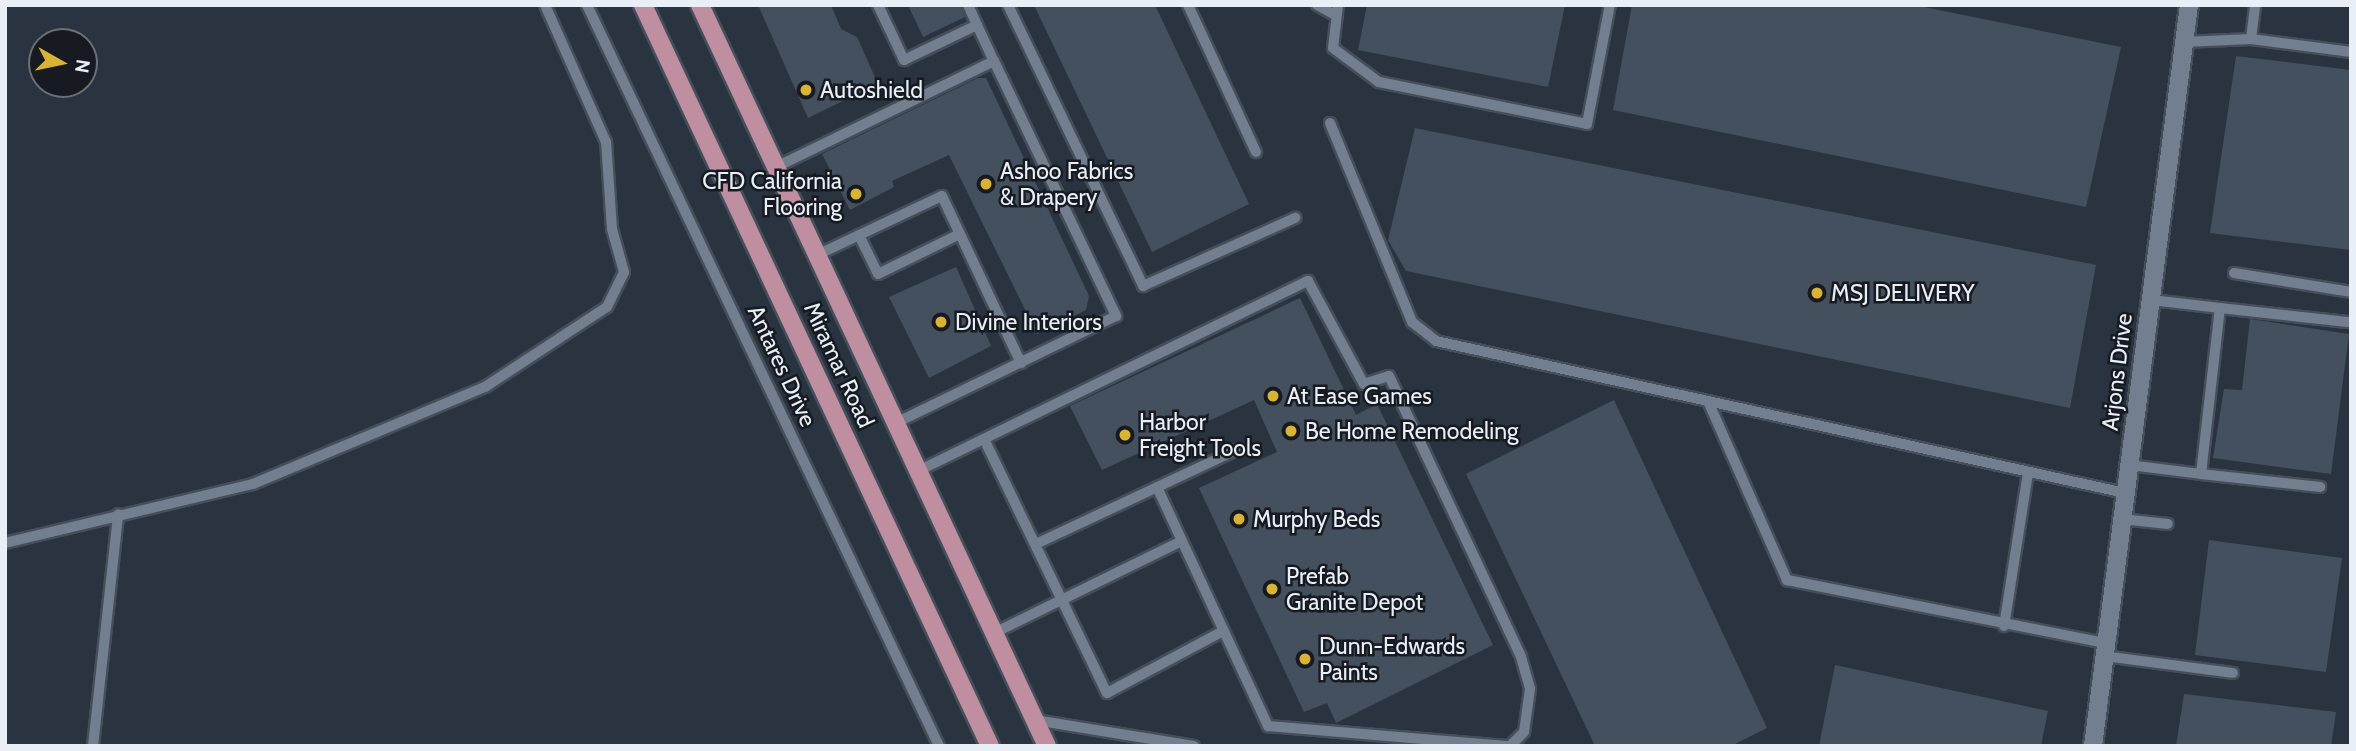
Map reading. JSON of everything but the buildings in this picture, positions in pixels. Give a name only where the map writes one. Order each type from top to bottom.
[{"type":"main road","name":"Miramar Road","points":[[643,5],[990,746]]},
{"type":"main road","name":"Miramar Road","points":[[700,5],[1047,746]]},
{"type":"street","name":"Arjons Drive","points":[[2093,746],[2189,5]]},
{"type":"lane","points":[[5,543],[253,484],[485,387],[607,307],[624,272],[612,229],[606,142],[545,5]]},
{"type":"lane","name":"Antares Drive","points":[[587,5],[939,746]]},
{"type":"lane","points":[[878,5],[904,60],[977,25]]},
{"type":"lane","points":[[896,423],[1116,316],[968,5]]},
{"type":"lane","points":[[1007,5],[1143,286],[1295,218]]},
{"type":"lane","points":[[1188,5],[1255,152]]},
{"type":"lane","points":[[1317,5],[1336,10],[1333,48],[1379,82],[1587,124],[1610,5]]},
{"type":"lane","points":[[2251,39],[2255,5]]},
{"type":"lane","points":[[2185,42],[2251,39],[2351,52]]},
{"type":"lane","points":[[776,167],[995,61]]},
{"type":"lane","points":[[1330,123],[1412,322],[1436,341],[2125,493]]},
{"type":"lane","points":[[817,255],[942,196],[1021,363]]},
{"type":"lane","points":[[859,235],[878,274],[960,234]]},
{"type":"lane","points":[[2234,274],[2351,292]]},
{"type":"lane","points":[[918,471],[1308,281],[1364,384],[1389,376],[1521,657],[1530,689],[1524,732],[1508,746],[1293,733],[1268,726],[1157,487]]},
{"type":"lane","points":[[2151,300],[2347,322]]},
{"type":"lane","points":[[2201,474],[2220,307]]},
{"type":"lane","points":[[1708,401],[1787,580],[2105,649],[2233,673]]},
{"type":"lane","points":[[984,439],[1038,542],[1107,692],[1223,631]]},
{"type":"lane","points":[[1038,542],[1239,449]]},
{"type":"lane","points":[[2129,465],[2320,487]]},
{"type":"lane","points":[[2004,626],[2028,472]]},
{"type":"lane","points":[[93,746],[118,514]]},
{"type":"lane","points":[[2122,519],[2168,524]]},
{"type":"lane","points":[[994,633],[1182,541]]},
{"type":"lane","points":[[1034,719],[1194,746]]},
{"type":"place","name":"Autoshield","points":[[806,90]]},
{"type":"place","name":"Ashoo Fabrics & Drapery","points":[[986,184]]},
{"type":"place","name":"CFD California Flooring","points":[[856,194]]},
{"type":"place","name":"MSJ DELIVERY","points":[[1817,293]]},
{"type":"place","name":"Divine Interiors","points":[[941,322]]},
{"type":"place","name":"At Ease Games","points":[[1273,396]]},
{"type":"place","name":"Be Home Remodeling","points":[[1291,431]]},
{"type":"place","name":"Harbor Freight Tools","points":[[1125,435]]},
{"type":"place","name":"Murphy Beds","points":[[1239,519]]},
{"type":"place","name":"Prefab Granite Depot","points":[[1272,589]]},
{"type":"place","name":"Dunn-Edwards Paints","points":[[1305,659]]}]
